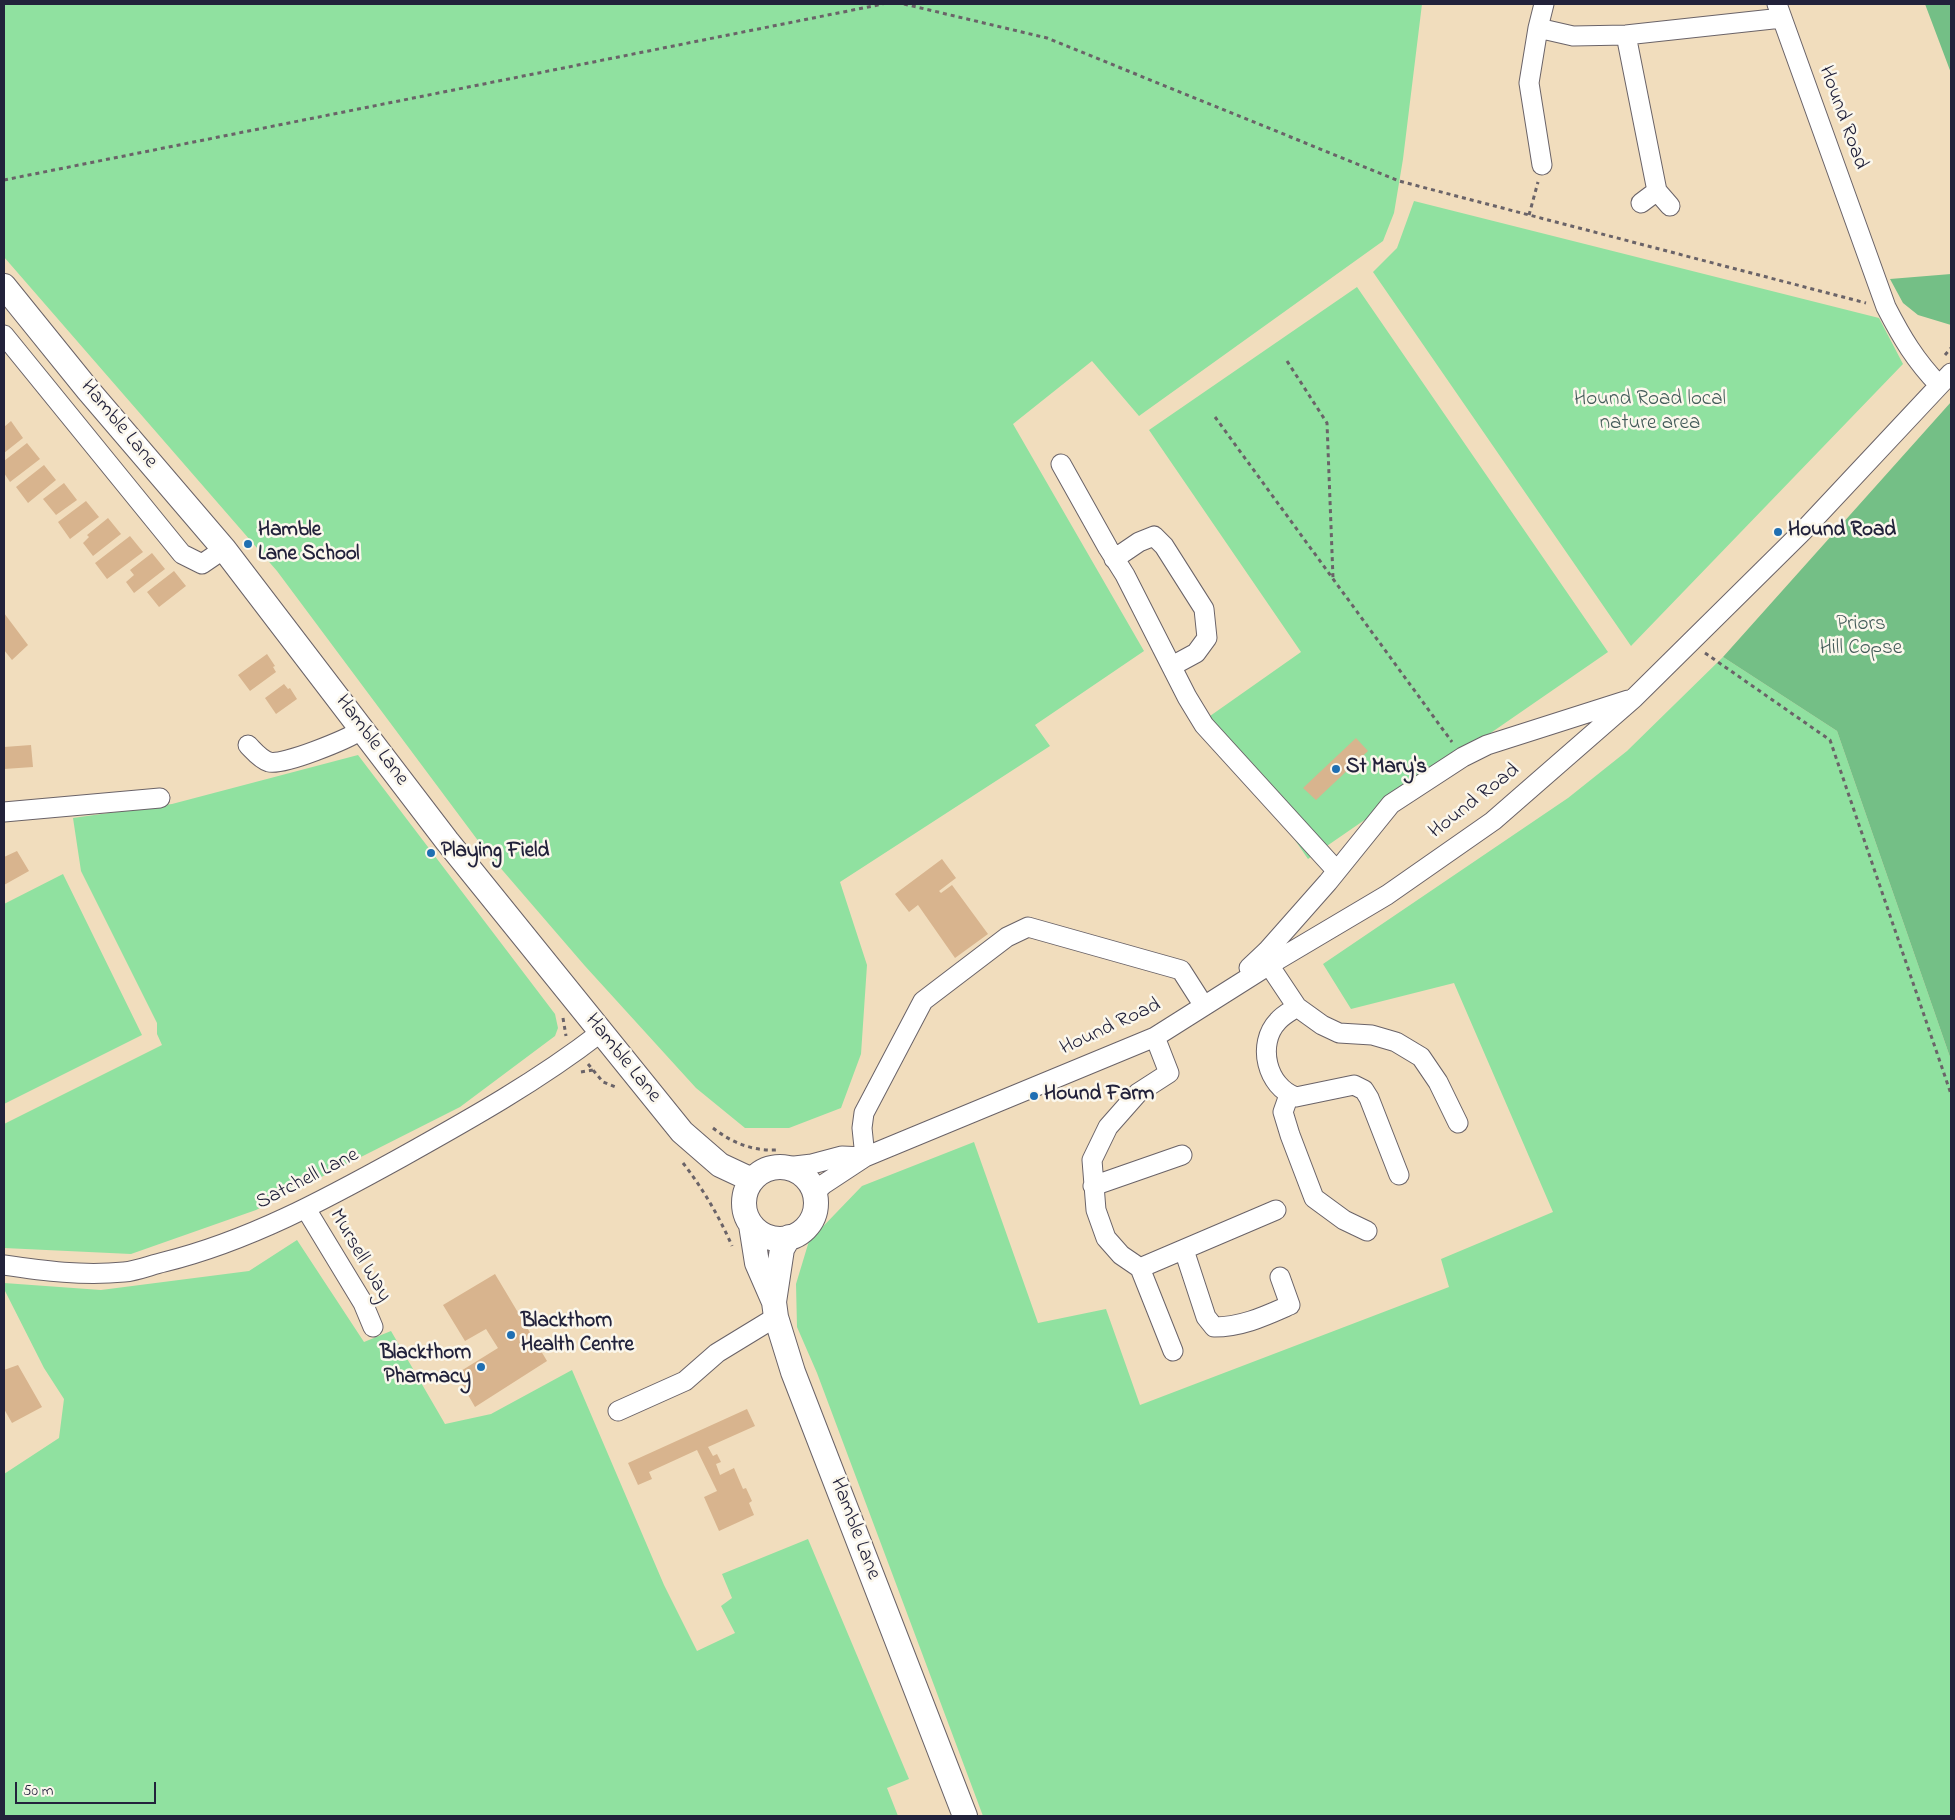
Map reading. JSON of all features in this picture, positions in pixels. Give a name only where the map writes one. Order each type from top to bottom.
[{"type":"main road","name":"Hamble Lane","points":[[4,286],[88,390],[224,549],[362,730],[600,1033],[682,1132],[720,1165],[752,1180]]},
{"type":"main road","points":[[751,1224],[760,1233],[772,1238],[798,1237],[810,1222],[821,1198],[808,1180],[798,1172],[786,1167],[762,1172],[752,1180],[745,1195],[744,1207],[751,1224],[757,1263],[775,1310]]},
{"type":"main road","name":"Hamble Lane","points":[[798,1237],[782,1248],[775,1310],[793,1372],[965,1816]]},
{"type":"street","points":[[1542,165],[1529,83],[1544,4]]},
{"type":"street","points":[[1538,28],[1573,36],[1626,35],[1780,11]]},
{"type":"street","name":"Hound Road","points":[[821,1198],[824,1184],[865,1157],[1155,1037],[1387,895],[1493,820],[1634,698],[1803,531],[1945,379],[1927,373],[1903,340],[1886,307],[1780,11]]},
{"type":"street","points":[[1626,35],[1657,191],[1670,206]]},
{"type":"street","points":[[1641,203],[1657,191]]},
{"type":"street","points":[[4,334],[182,554],[202,564],[224,549]]},
{"type":"street","points":[[1061,464],[1114,559],[1125,575],[1204,725],[1336,870]]},
{"type":"street","points":[[1114,559],[1139,542],[1154,536],[1164,546],[1204,609],[1207,638],[1196,653],[1172,666]]},
{"type":"street","points":[[786,1167],[812,1164],[842,1156],[865,1157],[862,1128],[864,1113],[923,1000],[1006,937],[1028,927],[1181,970],[1210,1002],[1268,951],[1328,882],[1391,804],[1463,757],[1488,744],[1634,698]]},
{"type":"street","points":[[248,745],[263,759],[277,762],[318,750],[351,737],[362,730]]},
{"type":"street","points":[[4,812],[160,798]]},
{"type":"street","points":[[1269,966],[1297,1007],[1322,1025],[1339,1033],[1372,1035],[1396,1042],[1421,1057],[1438,1082],[1458,1123]]},
{"type":"street","points":[[1297,1007],[1277,1021],[1269,1036],[1266,1051],[1269,1071],[1278,1086],[1296,1097],[1354,1085],[1364,1090],[1369,1098],[1399,1175]]},
{"type":"street","name":"Satchell Lane","points":[[4,1265],[66,1274],[125,1272],[186,1257],[248,1235],[306,1209],[474,1117],[577,1051],[600,1033]]},
{"type":"street","points":[[1155,1037],[1170,1073],[1138,1093],[1108,1128],[1092,1160],[1093,1186],[1096,1210],[1106,1238],[1121,1255],[1140,1268],[1174,1351]]},
{"type":"street","points":[[1289,1094],[1284,1112],[1290,1136],[1314,1198],[1344,1220],[1367,1231]]},
{"type":"street","points":[[1093,1186],[1182,1155]]},
{"type":"street","name":"Mursell Way","points":[[306,1209],[363,1302],[373,1326]]},
{"type":"street","points":[[1140,1268],[1276,1210]]},
{"type":"street","points":[[1184,1250],[1206,1317],[1214,1327],[1230,1327],[1252,1321],[1290,1305],[1280,1277]]},
{"type":"street","points":[[618,1411],[685,1380],[717,1353],[775,1310]]},
{"type":"path","points":[[4,180],[883,4]]},
{"type":"path","points":[[904,4],[1046,38],[1399,181],[1886,307]]},
{"type":"path","points":[[1529,215],[1542,165]]},
{"type":"path","points":[[1287,361],[1327,423],[1333,578]]},
{"type":"path","points":[[1215,417],[1463,757]]},
{"type":"path","points":[[1701,650],[1830,740],[1951,1094]]},
{"type":"path","points":[[593,1070],[603,1082],[626,1091]]},
{"type":"path","points":[[683,1162],[700,1184],[733,1249]]},
{"type":"path","points":[[798,1237],[821,1198]]},
{"type":"green space","points":[[4,4],[1422,4],[1403,159],[1394,213],[1383,241],[1139,416],[1092,361],[1013,424],[1144,651],[1035,725],[1050,746],[840,882],[867,965],[861,1054],[841,1108],[789,1128],[745,1128],[696,1088],[585,966],[485,850],[277,571],[4,257]]},
{"type":"green space","points":[[1925,4],[1951,4],[1951,73]]},
{"type":"green space","name":"Hound Road local nature area","points":[[1414,201],[1879,318],[1903,364],[1631,646],[1373,272],[1397,248]]},
{"type":"green space","points":[[1951,274],[1951,325],[1918,315],[1903,303],[1890,279]]},
{"type":"green space","points":[[1357,287],[1608,652],[1308,859],[1210,716],[1301,652],[1149,430]]},
{"type":"green space","name":"Priors Hill Copse","points":[[1951,402],[1951,1060],[1837,731],[1723,657]]},
{"type":"green space","points":[[1723,657],[1837,731],[1951,1060],[1951,1816],[983,1816],[817,1373],[797,1327],[796,1284],[809,1241],[862,1186],[974,1142],[1038,1323],[1106,1309],[1140,1405],[1449,1287],[1441,1259],[1553,1212],[1454,983],[1351,1009],[1323,964],[1568,798],[1627,751]]},
{"type":"green space","points":[[358,755],[555,1014],[558,1028],[555,1036],[460,1107],[256,1210],[131,1254],[4,1248],[4,1124],[162,1045],[157,1034],[157,1023],[81,871],[73,818],[172,804]]},
{"type":"green space","points":[[63,874],[142,1035],[4,1104],[4,904]]},
{"type":"green space","points":[[297,1240],[364,1342],[391,1331],[445,1424],[491,1414],[572,1370],[664,1585],[697,1651],[735,1633],[721,1606],[732,1598],[722,1574],[808,1539],[909,1779],[887,1788],[898,1816],[4,1816],[4,1474],[59,1438],[64,1399],[44,1368],[4,1289],[4,1283],[101,1290],[249,1271]]},
{"type":"building","points":[[11,421],[23,438],[4,453],[4,427]]},
{"type":"building","points":[[27,443],[40,459],[10,482],[4,473],[4,461]]},
{"type":"building","points":[[44,465],[56,480],[28,503],[16,487]]},
{"type":"building","points":[[64,483],[77,500],[56,515],[43,499]]},
{"type":"building","points":[[86,501],[99,517],[70,539],[58,522]]},
{"type":"building","points":[[108,518],[121,534],[93,556],[83,543],[89,537],[87,535]]},
{"type":"building","points":[[130,536],[143,552],[107,579],[95,563]]},
{"type":"building","points":[[152,553],[165,569],[134,593],[126,582],[134,575],[130,570]]},
{"type":"building","points":[[174,571],[186,586],[159,607],[147,592]]},
{"type":"building","points":[[4,613],[28,645],[12,660],[4,650]]},
{"type":"building","points":[[267,654],[275,666],[273,667],[276,672],[250,691],[238,675]]},
{"type":"building","points":[[284,684],[288,689],[290,688],[297,699],[276,714],[265,698]]},
{"type":"building","name":"St Mary's","points":[[1356,738],[1368,751],[1316,800],[1303,788]]},
{"type":"building","points":[[31,745],[33,767],[4,769],[4,747]]},
{"type":"building","points":[[17,851],[29,871],[4,885],[4,857]]},
{"type":"building","points":[[942,859],[956,878],[939,891],[941,893],[952,885],[988,934],[955,958],[918,905],[909,912],[895,894]]},
{"type":"building","name":"Blackthorn Health Centre","points":[[495,1274],[547,1361],[475,1407],[456,1374],[498,1348],[486,1329],[465,1341],[443,1305]]},
{"type":"building","points":[[18,1365],[42,1407],[12,1423],[4,1409],[4,1370]]},
{"type":"building","points":[[747,1409],[755,1426],[708,1447],[713,1456],[717,1454],[721,1462],[716,1464],[720,1475],[734,1468],[743,1489],[746,1488],[752,1501],[749,1503],[754,1515],[719,1531],[704,1497],[717,1491],[697,1450],[649,1472],[652,1479],[638,1485],[628,1463]]},
{"type":"place","name":"Hound Road","points":[[1778,532]]},
{"type":"place","name":"Hamble Lane School","points":[[248,544]]},
{"type":"place","name":"St Mary's","points":[[1336,769]]},
{"type":"place","name":"Playing Field","points":[[431,853]]},
{"type":"place","name":"Hound Farm","points":[[1034,1096]]},
{"type":"place","name":"Blackthorn Health Centre","points":[[511,1335]]},
{"type":"place","name":"Blackthorn Pharmacy","points":[[481,1367]]}]
